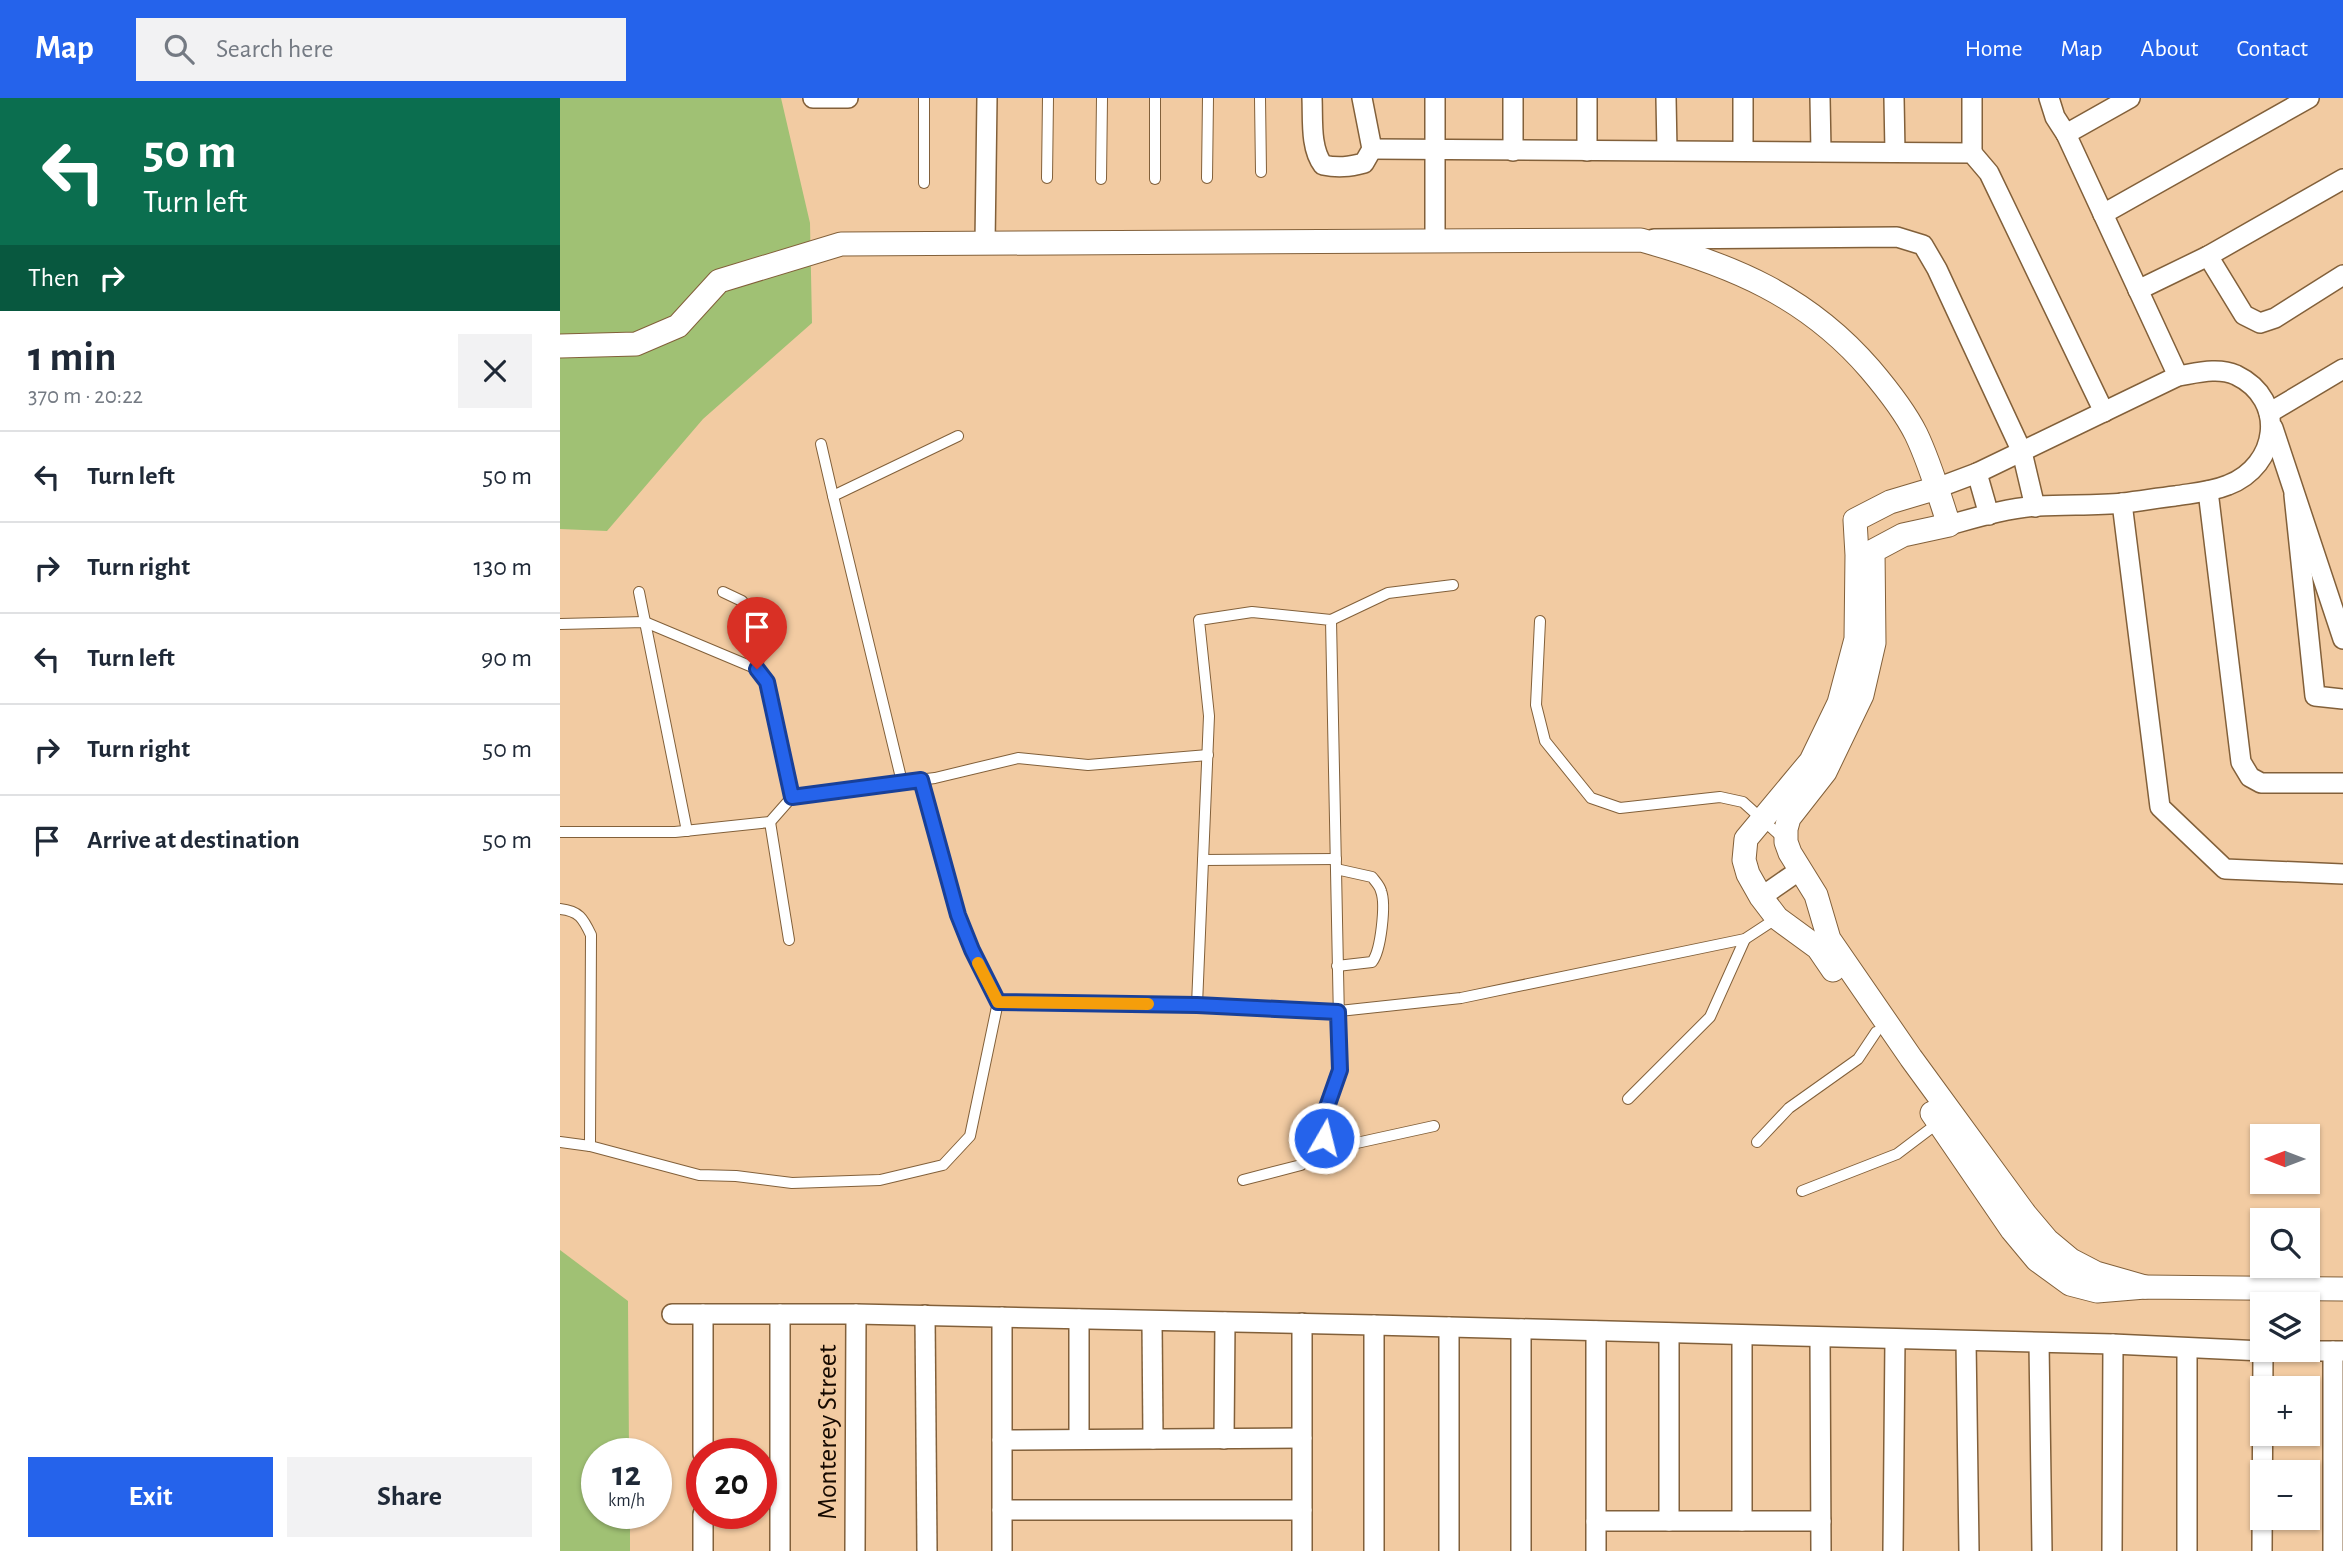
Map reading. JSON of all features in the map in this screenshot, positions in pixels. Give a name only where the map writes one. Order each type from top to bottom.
[{"type":"street","points":[[813,98],[848,98]]},
{"type":"street","points":[[985,243],[987,98]]},
{"type":"street","points":[[1312,98],[1314,142],[1318,160],[1323,165],[1349,167],[1364,163],[1371,149],[1362,98]]},
{"type":"street","points":[[1435,98],[1435,240]]},
{"type":"street","points":[[1513,98],[1513,150]]},
{"type":"street","points":[[1587,98],[1587,151]]},
{"type":"street","points":[[1666,98],[1667,150]]},
{"type":"street","points":[[1743,98],[1743,151]]},
{"type":"street","points":[[1820,98],[1821,151]]},
{"type":"street","points":[[1895,98],[1895,152]]},
{"type":"street","points":[[1972,98],[1972,153],[1989,173],[2104,412]]},
{"type":"street","points":[[2049,98],[2055,117],[2066,134],[2179,376]]},
{"type":"street","points":[[2066,134],[2130,98]]},
{"type":"street","points":[[2103,214],[2309,98]]},
{"type":"street","points":[[1371,149],[1972,153]]},
{"type":"street","points":[[2138,290],[2208,256],[2340,185]]},
{"type":"street","points":[[560,346],[636,344],[678,326],[719,281],[841,244],[1897,237],[1923,245],[1937,269],[2022,452],[2035,506]]},
{"type":"street","points":[[1641,240],[1726,266],[1788,296],[1860,358],[1900,407],[1916,434],[1949,525]]},
{"type":"street","points":[[2208,256],[2244,315],[2260,323],[2275,318],[2343,275]]},
{"type":"street","points":[[2271,420],[2343,369]]},
{"type":"street","points":[[2343,639],[2262,399],[2250,384],[2234,374],[2211,370],[2179,376],[1977,473],[1890,502],[1855,520],[1856,639],[1839,703],[1811,761],[1746,839],[1744,860],[1761,898],[1777,918],[1818,948],[1876,1032],[1945,1118],[2047,1240],[2071,1259],[2096,1273],[2145,1287],[2343,1289]]},
{"type":"street","points":[[1945,1118],[1829,939],[1816,895],[1786,842],[1788,818],[1825,772],[1861,695],[1874,643],[1873,551],[1903,535],[2035,506],[2122,503],[2208,491],[2228,485],[2251,470],[2263,457],[2270,441],[2271,420]]},
{"type":"street","points":[[1977,473],[1989,515]]},
{"type":"street","points":[[2208,491],[2241,762],[2250,777],[2261,783],[2343,783]]},
{"type":"street","points":[[2294,495],[2315,696],[2343,699]]},
{"type":"street","points":[[2122,503],[2160,807],[2225,869],[2343,873]]},
{"type":"street","points":[[1761,898],[1800,870]]},
{"type":"street","points":[[1797,933],[1821,912]]},
{"type":"street","points":[[672,1314],[925,1315],[1374,1325],[2250,1351]]},
{"type":"street","points":[[703,1314],[703,1438]]},
{"type":"street","points":[[780,1314],[780,1551]]},
{"type":"street","name":"Monterey Street","points":[[855,1551],[856,1314]]},
{"type":"street","points":[[925,1315],[927,1551]]},
{"type":"street","points":[[1002,1317],[1002,1551]]},
{"type":"street","points":[[1079,1319],[1079,1439]]},
{"type":"street","points":[[1152,1321],[1153,1439]]},
{"type":"street","points":[[1224,1439],[1225,1322]]},
{"type":"street","points":[[1302,1324],[1302,1551]]},
{"type":"street","points":[[1374,1325],[1374,1551]]},
{"type":"street","points":[[1449,1327],[1449,1551]]},
{"type":"street","points":[[1521,1329],[1521,1551]]},
{"type":"street","points":[[1596,1332],[1596,1551]]},
{"type":"street","points":[[1669,1333],[1669,1521]]},
{"type":"street","points":[[1742,1335],[1742,1521]]},
{"type":"street","points":[[1820,1338],[1821,1551]]},
{"type":"street","points":[[1893,1551],[1895,1339]]},
{"type":"street","points":[[1966,1341],[1969,1551]]},
{"type":"street","points":[[2039,1343],[2042,1551]]},
{"type":"street","points":[[2112,1551],[2113,1345]]},
{"type":"street","points":[[2186,1551],[2187,1349]]},
{"type":"street","points":[[2320,1351],[2338,1351],[2333,1551]]},
{"type":"street","points":[[2262,1551],[2263,1362]]},
{"type":"street","points":[[1002,1440],[1302,1438]]},
{"type":"street","points":[[1002,1510],[1302,1510]]},
{"type":"street","points":[[1596,1521],[1821,1521]]},
{"type":"street","points":[[703,1529],[703,1551]]},
{"type":"lane","points":[[924,98],[925,183]]},
{"type":"lane","points":[[1047,178],[1048,98]]},
{"type":"lane","points":[[1101,180],[1102,98]]},
{"type":"lane","points":[[1155,98],[1155,179]]},
{"type":"lane","points":[[1207,178],[1208,98]]},
{"type":"lane","points":[[1260,98],[1261,172]]},
{"type":"lane","points":[[834,496],[958,436]]},
{"type":"lane","points":[[821,444],[902,782]]},
{"type":"lane","points":[[1197,1005],[1209,716],[1199,620],[1252,612],[1331,620],[1388,593],[1453,585]]},
{"type":"lane","points":[[639,592],[687,831]]},
{"type":"lane","points":[[723,592],[742,601],[764,630],[757,669]]},
{"type":"lane","points":[[1324,1138],[1321,1124],[1340,1070],[1331,620]]},
{"type":"lane","points":[[1540,621],[1535,705],[1545,741],[1591,798],[1620,808],[1720,797],[1743,802],[1786,842]]},
{"type":"lane","points":[[560,624],[645,622],[757,669],[767,682],[792,797]]},
{"type":"lane","points":[[560,832],[687,831],[770,822],[792,797],[921,780],[1018,758],[1088,765],[1208,755]]},
{"type":"lane","points":[[560,1142],[590,1146],[699,1175],[736,1176],[792,1183],[880,1180],[943,1165],[970,1136],[998,1002],[958,915],[921,780]]},
{"type":"lane","points":[[770,822],[789,940]]},
{"type":"lane","points":[[1203,860],[1336,864],[1371,877],[1382,891],[1380,947],[1372,962],[1337,966]]},
{"type":"lane","points":[[560,909],[583,917],[591,935],[590,1146]]},
{"type":"lane","points":[[998,1002],[1197,1005],[1338,1012],[1461,998],[1745,939],[1777,918]]},
{"type":"lane","points":[[1628,1099],[1710,1017],[1745,939]]},
{"type":"lane","points":[[1757,1142],[1789,1108],[1858,1059],[1876,1032]]},
{"type":"lane","points":[[1802,1191],[1897,1154],[1945,1118]]},
{"type":"lane","points":[[1324,1138],[1343,1146],[1434,1126]]},
{"type":"lane","points":[[1243,1180],[1301,1165],[1305,1156],[1324,1138]]},
{"type":"green space","points":[[560,98],[781,98],[810,223],[812,323],[703,419],[607,531],[560,529]]},
{"type":"green space","points":[[560,1250],[628,1301],[629,1438],[581,1438],[581,1529],[630,1529],[630,1551],[560,1551]]},
{"type":"slow traffic","points":[[978,963],[998,1002],[1148,1004]]},
{"type":"route","points":[[757,669],[767,682],[792,797],[921,780],[958,915],[998,1002],[1197,1005],[1338,1012],[1340,1070],[1321,1124],[1324,1138]]}]
